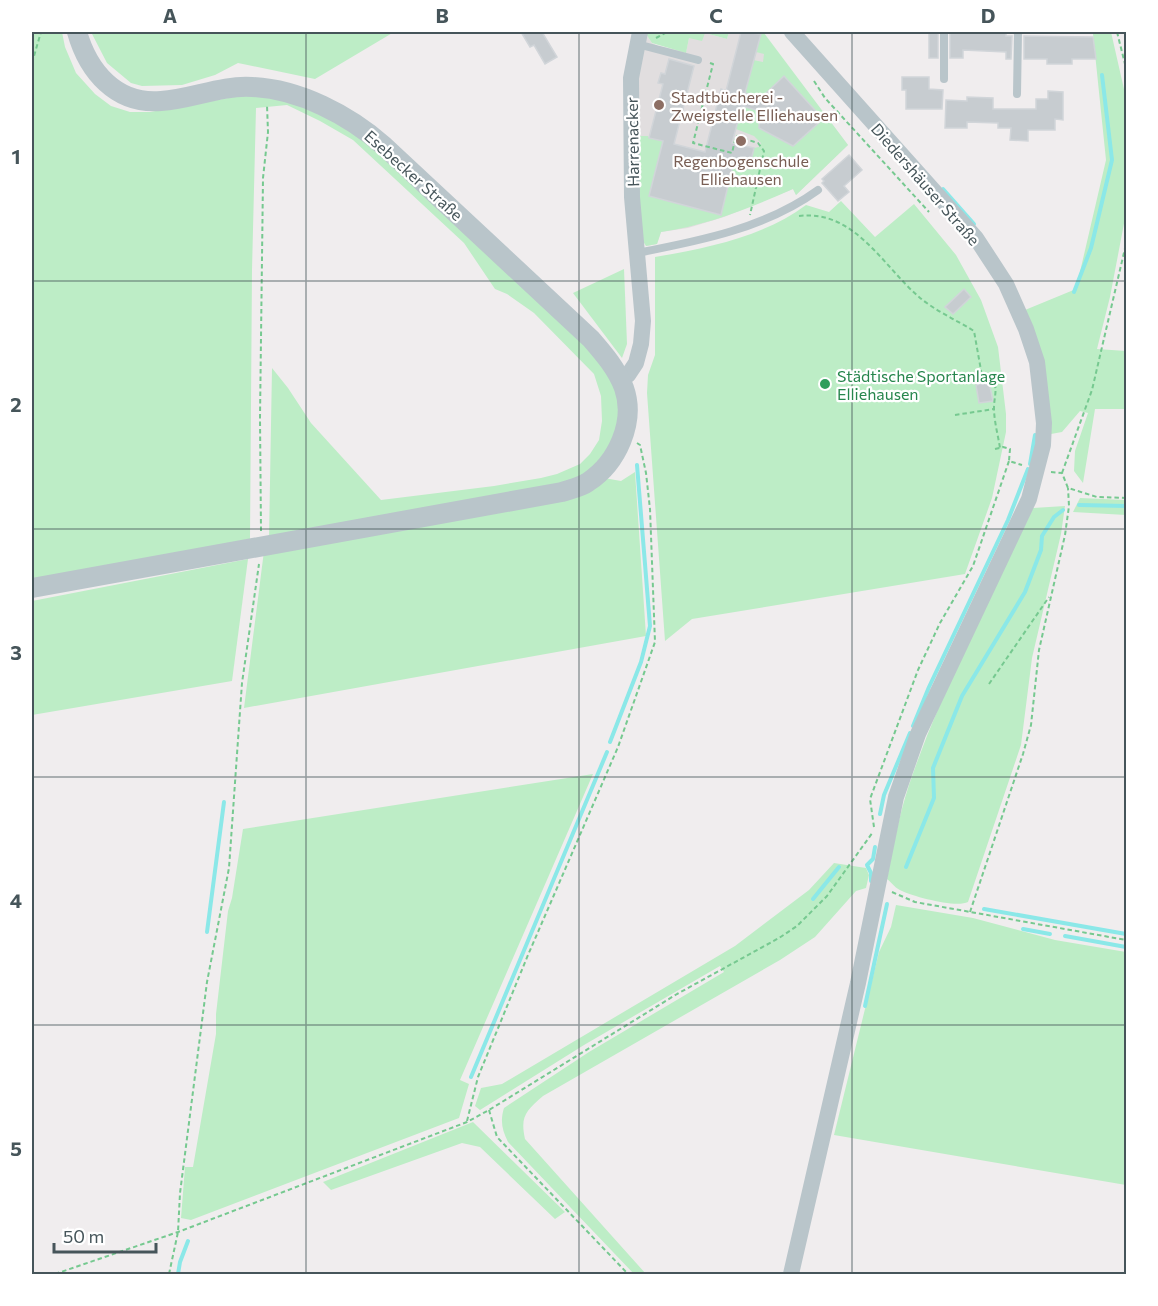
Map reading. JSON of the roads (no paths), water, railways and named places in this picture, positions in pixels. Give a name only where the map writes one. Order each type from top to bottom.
[{"type":"street","name":"Esebecker Straße","points":[[32,588],[562,492],[586,483],[600,473],[624,435],[628,405],[620,380],[609,360],[591,339],[373,136],[341,116],[314,103],[266,88],[235,87],[162,102],[133,98],[111,88],[98,75],[86,56],[77,32]]},
{"type":"street","name":"Diedershäuser Straße","points":[[791,1275],[858,983],[888,830],[902,777],[918,734],[1029,499],[1043,445],[1044,423],[1037,362],[1019,311],[1006,284],[976,238],[792,32]]},
{"type":"street","name":"Harrenacker","points":[[620,380],[628,375],[636,363],[641,344],[643,321],[632,197],[631,90],[638,38]]},
{"type":"lane","points":[[944,32],[944,79]]},
{"type":"lane","points":[[1017,94],[1018,32]]},
{"type":"lane","points":[[638,38],[698,60]]},
{"type":"lane","points":[[637,253],[695,241],[748,225],[807,198],[818,190]]},
{"type":"waterway","points":[[1074,292],[1091,248],[1112,160],[1102,75]]},
{"type":"waterway","points":[[943,189],[974,224]]},
{"type":"waterway","points":[[1030,464],[1035,435]]},
{"type":"waterway","points":[[610,742],[641,662],[650,626],[637,465]]},
{"type":"waterway","points":[[913,726],[929,687],[1008,520],[1028,469]]},
{"type":"waterway","points":[[1079,505],[1126,506]]},
{"type":"waterway","points":[[906,867],[934,798],[933,768],[962,696],[1025,592],[1041,550],[1042,536],[1054,517],[1063,510]]},
{"type":"waterway","points":[[880,814],[884,795],[910,733]]},
{"type":"waterway","points":[[471,1077],[607,752]]},
{"type":"waterway","points":[[207,932],[224,802]]},
{"type":"waterway","points":[[871,881],[871,873],[867,865],[873,859],[875,847]]},
{"type":"waterway","points":[[813,899],[839,867]]},
{"type":"waterway","points":[[865,1006],[887,904]]},
{"type":"waterway","points":[[984,909],[1126,934]]},
{"type":"waterway","points":[[1023,929],[1050,934]]},
{"type":"waterway","points":[[1065,936],[1126,947]]},
{"type":"waterway","points":[[178,1274],[188,1241]]},
{"type":"place","name":"Stadtbücherei - Zweigstelle Elliehausen","points":[[659,105]]},
{"type":"place","name":"Regenbogenschule Elliehausen","points":[[741,141]]},
{"type":"place","name":"Städtische Sportanlage Elliehausen","points":[[825,384]]}]
